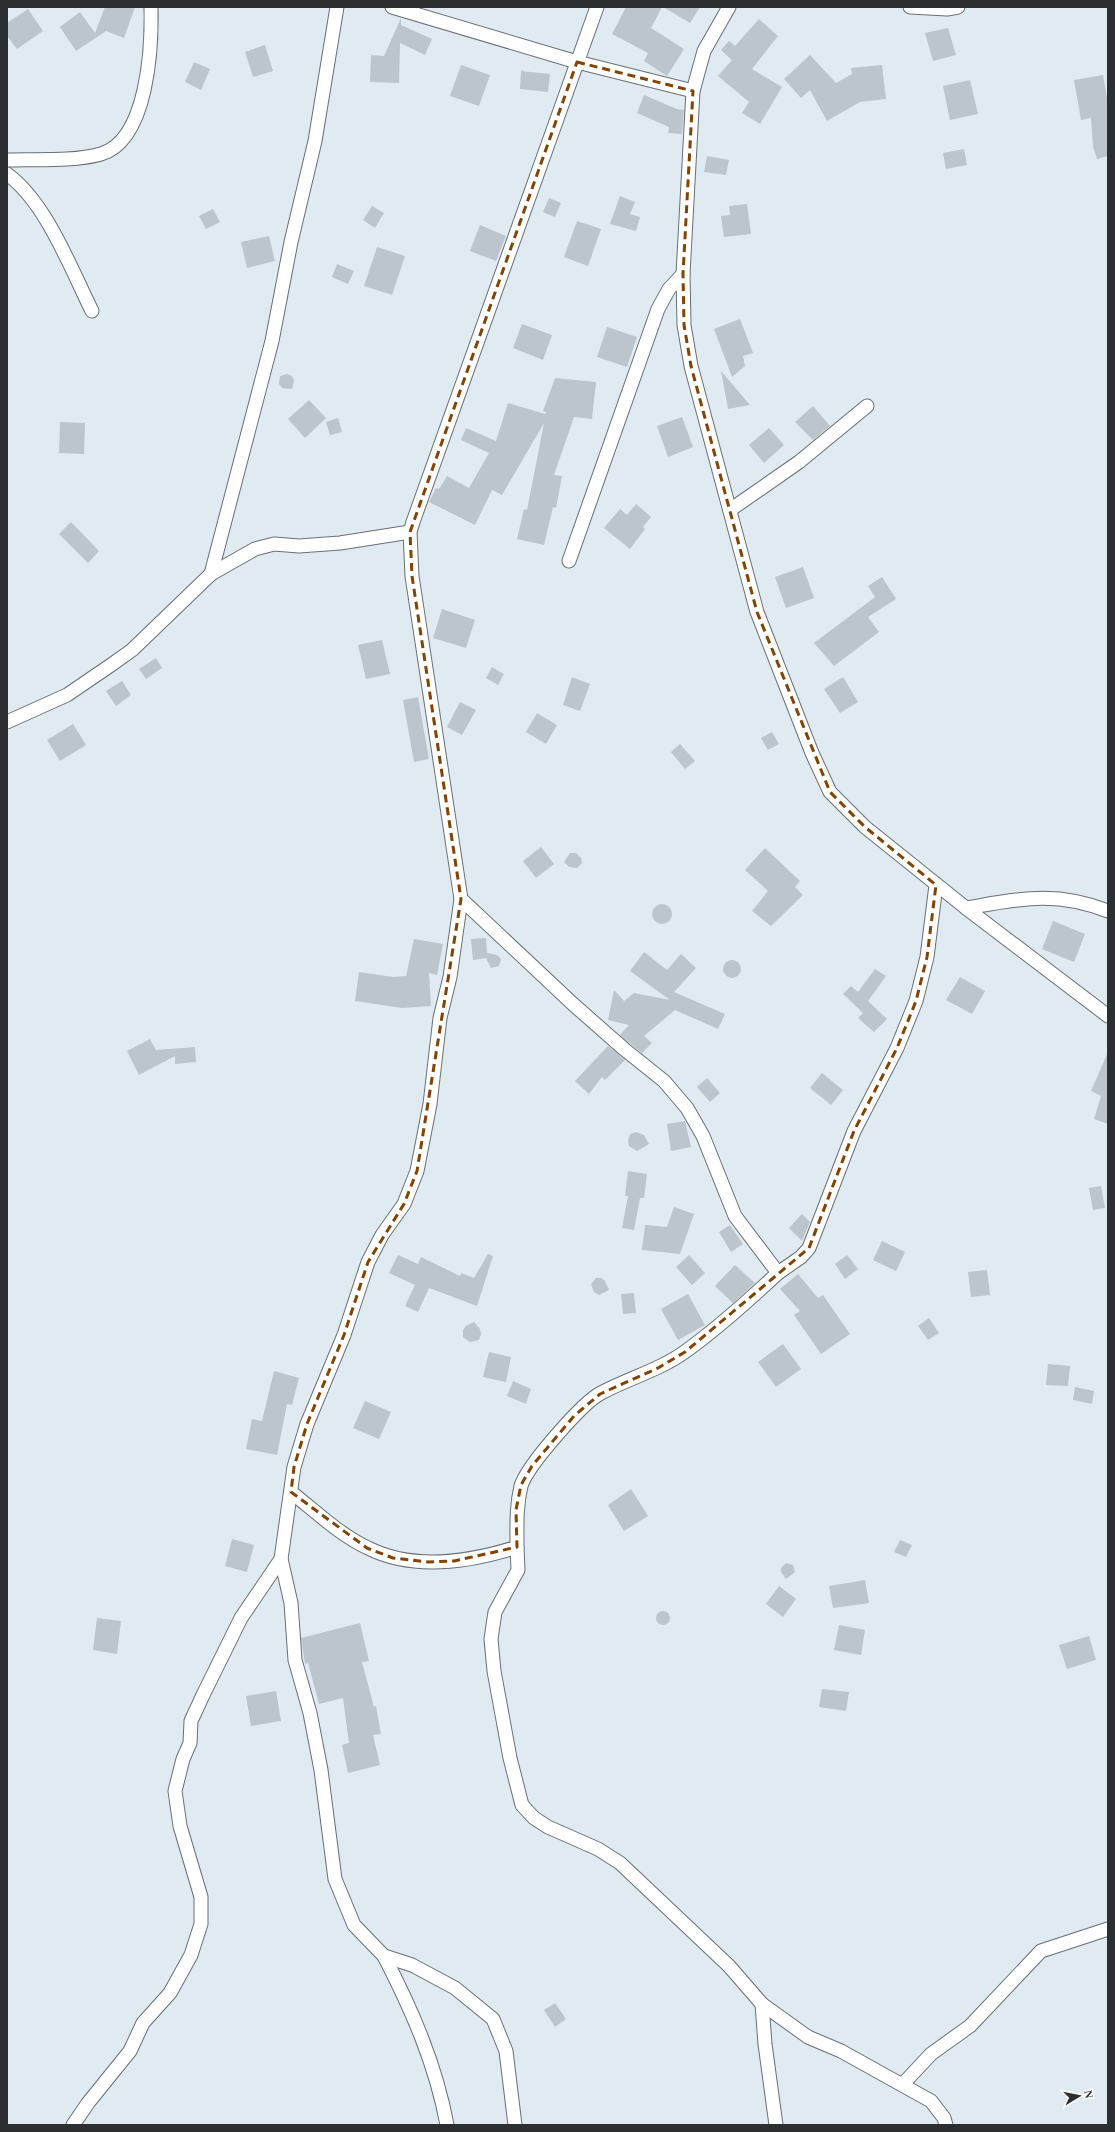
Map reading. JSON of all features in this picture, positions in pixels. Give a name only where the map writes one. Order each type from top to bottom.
[{"type":"street","points":[[7,160],[84,157],[102,154],[116,146],[129,131],[140,109],[149,55],[151,7]]},
{"type":"street","points":[[212,574],[272,341],[291,242],[315,141],[336,7]]},
{"type":"street","points":[[392,7],[577,62],[693,91]]},
{"type":"street","points":[[447,2125],[441,2091],[420,2030],[384,1956],[354,1925],[335,1879],[321,1770],[310,1713],[295,1660],[291,1603],[281,1559],[294,1467],[307,1424],[344,1335],[368,1262],[382,1235],[404,1204],[417,1172],[430,1104],[439,1026],[450,977],[462,898],[412,576],[410,532],[597,7]]},
{"type":"street","points":[[730,7],[704,51],[693,91],[683,274],[684,325],[691,366],[757,612],[812,753],[830,792],[864,828],[936,885],[1108,1016]]},
{"type":"street","points":[[910,7],[941,9],[958,7]]},
{"type":"street","points":[[7,174],[15,179],[44,214],[92,311]]},
{"type":"street","points":[[568,561],[658,309],[669,289],[683,274]]},
{"type":"street","points":[[730,510],[799,462],[867,406]]},
{"type":"street","points":[[7,722],[67,695],[132,650],[212,574],[255,548],[274,544],[299,546],[340,543],[410,532]]},
{"type":"street","points":[[936,885],[927,957],[916,1001],[900,1042],[854,1131],[809,1248],[801,1257],[778,1273],[685,1352],[658,1368],[600,1394],[574,1416],[532,1466],[521,1485],[516,1510],[518,1570],[495,1612],[491,1639],[494,1671],[510,1758],[522,1805],[534,1818],[548,1827],[598,1849],[620,1864],[719,1956],[762,2004],[808,2037],[841,2051],[873,2070],[903,2084],[931,2101],[944,2118],[946,2125]]},
{"type":"street","points":[[966,908],[1037,897],[1062,898],[1091,904],[1108,911]]},
{"type":"street","points":[[462,898],[574,1005],[624,1050],[664,1081],[687,1108],[703,1136],[735,1216],[778,1273]]},
{"type":"street","points":[[291,1492],[333,1525],[367,1548],[393,1558],[428,1562],[454,1562],[493,1554],[517,1547]]},
{"type":"street","points":[[73,2125],[88,2102],[130,2051],[143,2023],[170,1993],[191,1955],[201,1924],[201,1897],[189,1863],[180,1826],[175,1791],[183,1759],[190,1743],[191,1721],[202,1694],[241,1618],[281,1559]]},
{"type":"street","points":[[903,2084],[931,2054],[970,2026],[1041,1951],[1108,1929]]},
{"type":"street","points":[[384,1956],[412,1965],[455,1988],[493,2019],[506,2051],[515,2125]]},
{"type":"street","points":[[762,2004],[765,2044],[776,2125]]},
{"type":"highlighted area","points":[[577,62],[693,91],[683,274],[684,325],[691,366],[757,612],[830,792],[865,827],[936,885],[927,957],[916,1001],[897,1048],[854,1131],[809,1248],[685,1352],[658,1368],[600,1394],[574,1416],[532,1466],[521,1485],[516,1510],[517,1547],[454,1561],[428,1562],[393,1558],[367,1548],[291,1492],[294,1467],[307,1424],[344,1335],[368,1262],[404,1204],[417,1171],[461,899],[412,576],[410,532]]},
{"type":"building","points":[[105,7],[135,7],[124,38],[106,31],[76,51],[60,27],[80,12],[95,33]]},
{"type":"building","points":[[626,7],[662,7],[651,28],[684,49],[667,76],[644,61],[648,53],[612,34]]},
{"type":"building","points":[[663,7],[700,7],[690,23]]},
{"type":"building","points":[[28,9],[43,31],[17,49],[7,36],[7,23]]},
{"type":"building","points":[[401,18],[401,25],[432,39],[425,55],[400,43],[399,83],[370,82],[371,55],[384,56]]},
{"type":"building","points":[[759,19],[778,36],[752,69],[782,87],[760,124],[742,113],[749,102],[718,76],[732,60],[721,50],[729,41],[735,46]]},
{"type":"building","points":[[948,28],[956,55],[933,61],[925,33]]},
{"type":"building","points":[[265,45],[273,71],[253,77],[245,52]]},
{"type":"building","points":[[810,55],[836,83],[852,74],[851,68],[882,65],[886,99],[860,102],[827,121],[810,90],[801,98],[784,79]]},
{"type":"building","points":[[194,62],[210,69],[201,90],[185,82]]},
{"type":"building","points":[[461,65],[490,75],[479,106],[450,96]]},
{"type":"building","points":[[521,71],[550,74],[548,92],[520,89]]},
{"type":"building","points":[[1103,75],[1108,104],[1108,156],[1097,159],[1093,147],[1091,118],[1081,120],[1074,80]]},
{"type":"building","points":[[970,80],[978,114],[950,120],[943,86]]},
{"type":"building","points":[[644,95],[677,109],[684,110],[682,134],[668,133],[669,127],[637,113]]},
{"type":"building","points":[[964,149],[967,165],[946,169],[943,153]]},
{"type":"building","points":[[707,156],[729,160],[726,175],[704,172]]},
{"type":"building","points":[[620,196],[635,202],[630,214],[640,217],[636,231],[610,224]]},
{"type":"building","points":[[549,198],[561,203],[555,217],[543,212]]},
{"type":"building","points":[[747,204],[751,234],[724,237],[721,216],[730,215],[729,206]]},
{"type":"building","points":[[372,206],[384,213],[375,228],[363,220]]},
{"type":"building","points":[[213,209],[220,222],[206,229],[199,216]]},
{"type":"building","points":[[577,221],[601,229],[588,266],[564,257]]},
{"type":"building","points":[[480,225],[506,236],[496,261],[470,251]]},
{"type":"building","points":[[269,236],[275,261],[247,268],[241,242]]},
{"type":"building","points":[[377,247],[405,256],[392,295],[364,286]]},
{"type":"building","points":[[337,264],[354,271],[348,284],[332,277]]},
{"type":"building","points":[[740,319],[753,353],[743,356],[745,366],[732,377],[714,329]]},
{"type":"building","points":[[522,324],[552,335],[543,360],[513,348]]},
{"type":"building","points":[[607,327],[637,337],[627,367],[597,357]]},
{"type":"building","points":[[721,371],[750,405],[728,409]]},
{"type":"building","points":[[287,374],[292,376],[294,380],[292,389],[282,388],[279,384],[280,376]]},
{"type":"building","points":[[555,378],[596,382],[592,419],[574,417],[554,475],[562,476],[556,508],[553,507],[544,545],[517,539],[524,509],[527,510],[544,423],[502,495],[492,490],[475,525],[429,502],[436,488],[439,489],[447,476],[469,488],[489,453],[461,440],[466,428],[496,441],[508,403],[545,414],[546,412],[543,411]]},
{"type":"building","points":[[309,400],[326,418],[305,438],[288,419]]},
{"type":"building","points":[[813,406],[830,426],[813,440],[795,422]]},
{"type":"building","points":[[682,417],[693,447],[668,457],[657,426]]},
{"type":"building","points":[[338,418],[342,432],[330,435],[326,422]]},
{"type":"building","points":[[60,422],[85,423],[84,454],[59,453]]},
{"type":"building","points":[[769,428],[784,445],[764,463],[749,445]]},
{"type":"building","points":[[636,504],[651,517],[643,527],[645,529],[630,549],[604,528],[620,509],[627,515]]},
{"type":"building","points":[[71,522],[99,551],[88,563],[59,534]]},
{"type":"building","points":[[803,567],[814,598],[786,608],[775,577]]},
{"type":"building","points":[[882,577],[896,599],[868,617],[879,632],[834,666],[814,643],[875,597],[868,586]]},
{"type":"building","points":[[442,609],[475,620],[466,648],[433,638]]},
{"type":"building","points":[[382,640],[390,674],[366,679],[358,645]]},
{"type":"building","points":[[156,658],[162,668],[146,679],[139,669]]},
{"type":"building","points":[[492,667],[504,674],[498,685],[486,678]]},
{"type":"building","points":[[572,677],[590,684],[580,711],[563,705]]},
{"type":"building","points":[[843,677],[858,702],[840,713],[824,689]]},
{"type":"building","points":[[122,681],[131,695],[116,706],[106,691]]},
{"type":"building","points":[[418,697],[429,759],[414,762],[403,700]]},
{"type":"building","points":[[460,702],[476,710],[462,735],[447,727]]},
{"type":"building","points":[[537,713],[557,725],[546,744],[526,732]]},
{"type":"building","points":[[73,724],[86,745],[60,761],[47,740]]},
{"type":"building","points":[[772,732],[779,744],[768,750],[761,738]]},
{"type":"building","points":[[680,744],[695,761],[685,769],[671,752]]},
{"type":"building","points":[[541,847],[554,864],[536,878],[523,861]]},
{"type":"building","points":[[765,848],[800,881],[795,887],[803,895],[771,926],[752,911],[768,891],[745,870]]},
{"type":"building","points":[[570,853],[576,853],[581,858],[582,863],[577,868],[569,867],[564,862]]},
{"type":"building","points":[[662,904],[669,907],[672,914],[669,921],[662,924],[655,921],[652,914],[655,907]]},
{"type":"building","points":[[1053,921],[1085,934],[1074,962],[1042,949]]},
{"type":"building","points":[[486,938],[487,953],[497,955],[501,959],[499,966],[491,968],[486,958],[473,960],[471,939]]},
{"type":"building","points":[[414,939],[443,944],[437,975],[429,973],[431,1006],[402,1008],[355,1001],[359,972],[393,977],[406,976]]},
{"type":"building","points":[[644,952],[667,970],[681,954],[696,968],[674,992],[725,1014],[718,1029],[675,1010],[644,1036],[652,1043],[642,1053],[620,1035],[629,1025],[608,1020],[614,990],[624,1001],[634,993],[670,1000],[630,971]]},
{"type":"building","points":[[732,960],[738,963],[741,969],[738,975],[732,978],[726,975],[723,969],[726,963]]},
{"type":"building","points":[[875,969],[886,976],[868,1001],[887,1019],[874,1032],[858,1018],[863,1013],[843,994],[851,986],[858,992]]},
{"type":"building","points":[[960,977],[985,991],[972,1014],[946,1000]]},
{"type":"building","points":[[150,1039],[156,1050],[195,1047],[196,1062],[175,1064],[175,1056],[139,1075],[127,1051]]},
{"type":"building","points":[[608,1046],[625,1060],[605,1080],[602,1077],[589,1094],[575,1081]]},
{"type":"building","points":[[1108,1052],[1108,1124],[1094,1119],[1101,1096],[1091,1091]]},
{"type":"building","points":[[822,1073],[843,1090],[831,1105],[810,1088]]},
{"type":"building","points":[[707,1078],[720,1093],[710,1102],[697,1087]]},
{"type":"building","points":[[685,1121],[691,1147],[671,1151],[667,1124]]},
{"type":"building","points":[[636,1132],[644,1135],[649,1144],[637,1151],[629,1146],[628,1140],[630,1134]]},
{"type":"building","points":[[628,1171],[647,1174],[644,1198],[640,1198],[634,1230],[622,1228],[628,1196],[625,1196]]},
{"type":"building","points":[[1101,1186],[1105,1208],[1093,1210],[1089,1188]]},
{"type":"building","points":[[674,1207],[694,1214],[680,1254],[642,1250],[645,1225],[667,1227]]},
{"type":"building","points":[[802,1214],[810,1222],[802,1241],[789,1228]]},
{"type":"building","points":[[730,1225],[743,1244],[731,1252],[719,1232]]},
{"type":"building","points":[[882,1241],[905,1252],[896,1271],[873,1260]]},
{"type":"building","points":[[488,1254],[493,1256],[477,1306],[429,1288],[418,1312],[405,1306],[415,1285],[389,1273],[398,1255],[418,1264],[421,1257],[460,1276],[461,1273],[474,1278]]},
{"type":"building","points":[[689,1255],[705,1273],[692,1285],[676,1267]]},
{"type":"building","points":[[847,1255],[858,1269],[845,1279],[835,1264]]},
{"type":"building","points":[[735,1265],[755,1283],[733,1303],[715,1286]]},
{"type":"building","points":[[987,1270],[990,1295],[971,1297],[968,1272]]},
{"type":"building","points":[[798,1274],[818,1298],[823,1295],[850,1334],[821,1354],[794,1315],[800,1311],[780,1289]]},
{"type":"building","points":[[596,1278],[601,1278],[605,1281],[609,1290],[599,1295],[594,1292],[591,1284]]},
{"type":"building","points":[[634,1293],[636,1313],[623,1314],[621,1294]]},
{"type":"building","points":[[688,1294],[705,1325],[678,1340],[661,1309]]},
{"type":"building","points":[[929,1318],[939,1333],[928,1340],[918,1326]]},
{"type":"building","points":[[474,1322],[480,1329],[481,1334],[479,1340],[470,1342],[463,1337],[463,1330],[466,1326]]},
{"type":"building","points":[[783,1344],[801,1369],[776,1387],[758,1362]]},
{"type":"building","points":[[489,1352],[511,1357],[506,1382],[483,1377]]},
{"type":"building","points":[[1048,1364],[1070,1366],[1068,1386],[1046,1385]]},
{"type":"building","points":[[274,1371],[299,1378],[292,1405],[287,1404],[277,1455],[246,1449],[252,1419],[262,1421]]},
{"type":"building","points":[[513,1381],[531,1389],[526,1404],[507,1396]]},
{"type":"building","points":[[1075,1387],[1094,1391],[1092,1404],[1073,1400]]},
{"type":"building","points":[[365,1401],[391,1412],[379,1439],[353,1428]]},
{"type":"building","points":[[631,1489],[648,1516],[624,1531],[608,1505]]},
{"type":"building","points":[[232,1539],[254,1545],[247,1572],[225,1566]]},
{"type":"building","points":[[900,1540],[912,1545],[906,1557],[894,1552]]},
{"type":"building","points":[[786,1563],[793,1565],[795,1572],[786,1579],[781,1572],[781,1568]]},
{"type":"building","points":[[865,1580],[869,1603],[833,1608],[829,1586]]},
{"type":"building","points":[[779,1586],[796,1599],[783,1617],[766,1604]]},
{"type":"building","points":[[663,1611],[668,1613],[670,1618],[668,1623],[663,1625],[658,1623],[656,1618],[658,1613]]},
{"type":"building","points":[[97,1618],[121,1621],[117,1654],[93,1650]]},
{"type":"building","points":[[360,1623],[369,1661],[362,1662],[374,1707],[376,1706],[381,1734],[373,1735],[380,1765],[348,1773],[342,1745],[349,1743],[343,1698],[319,1704],[308,1663],[305,1664],[301,1638]]},
{"type":"building","points":[[839,1625],[865,1630],[861,1655],[834,1650]]},
{"type":"building","points":[[1089,1636],[1096,1660],[1067,1669],[1059,1645]]},
{"type":"building","points":[[822,1689],[849,1692],[846,1711],[819,1707]]},
{"type":"building","points":[[276,1691],[281,1721],[251,1726],[246,1696]]},
{"type":"building","points":[[555,2003],[566,2019],[555,2027],[544,2010]]}]
